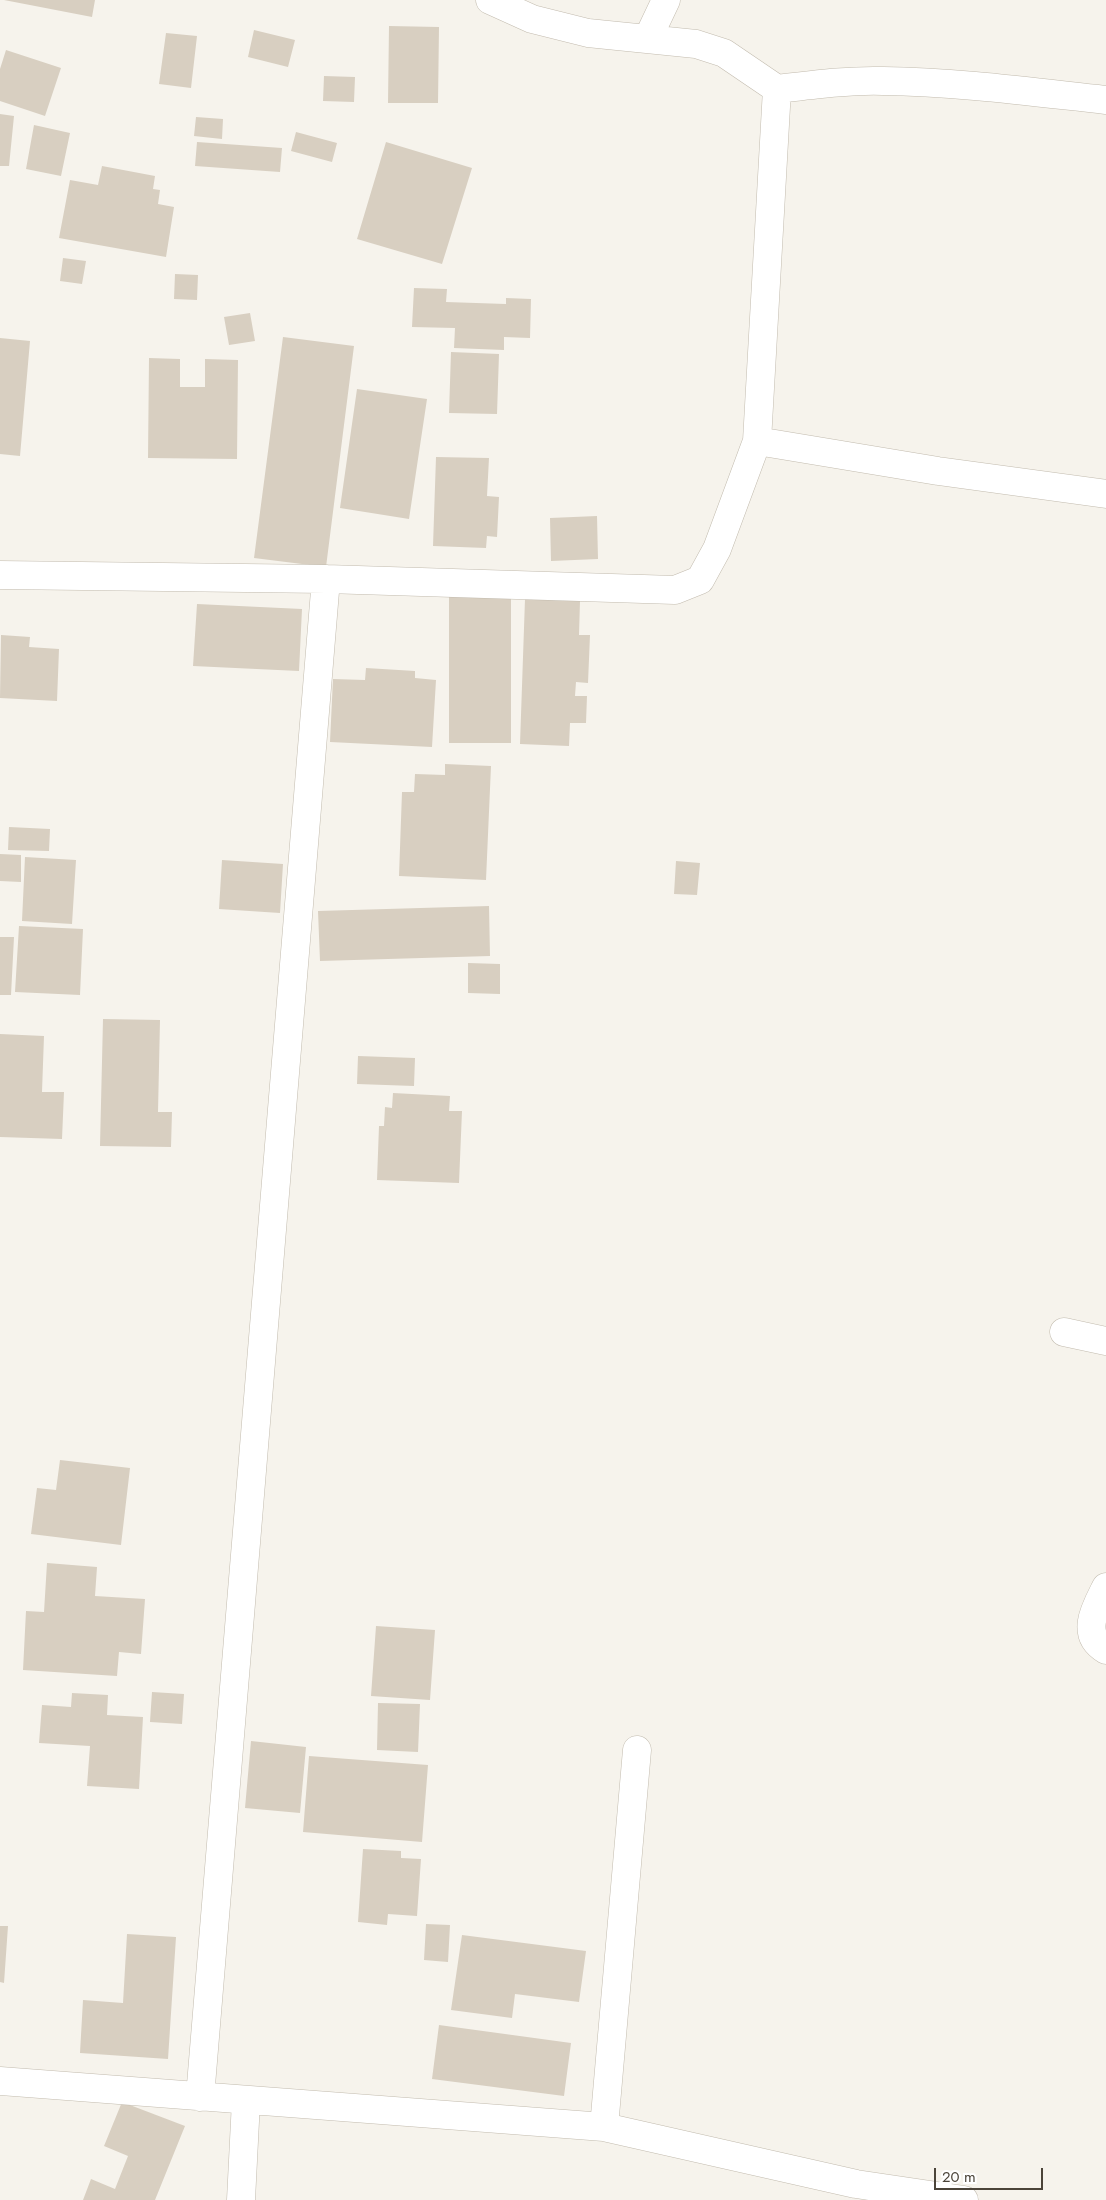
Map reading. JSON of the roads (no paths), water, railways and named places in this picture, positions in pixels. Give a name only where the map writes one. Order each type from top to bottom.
[{"type":"street","points":[[490,0],[532,19],[588,33],[696,44],[724,53],[777,89],[844,82],[933,82],[1106,100]]},
{"type":"street","points":[[648,38],[666,0]]},
{"type":"street","points":[[0,575],[326,579],[675,590],[700,580],[717,549],[757,441],[777,89]]},
{"type":"street","points":[[757,441],[938,471],[1106,494]]},
{"type":"street","points":[[200,2098],[326,579]]},
{"type":"street","points":[[1064,1332],[1106,1341]]},
{"type":"street","points":[[1106,1587],[1091,1616],[1092,1633],[1106,1650]]},
{"type":"street","points":[[604,2127],[637,1750]]},
{"type":"street","points":[[0,2081],[200,2098],[604,2127],[856,2184],[964,2200]]},
{"type":"street","points":[[241,2200],[246,2101]]}]
